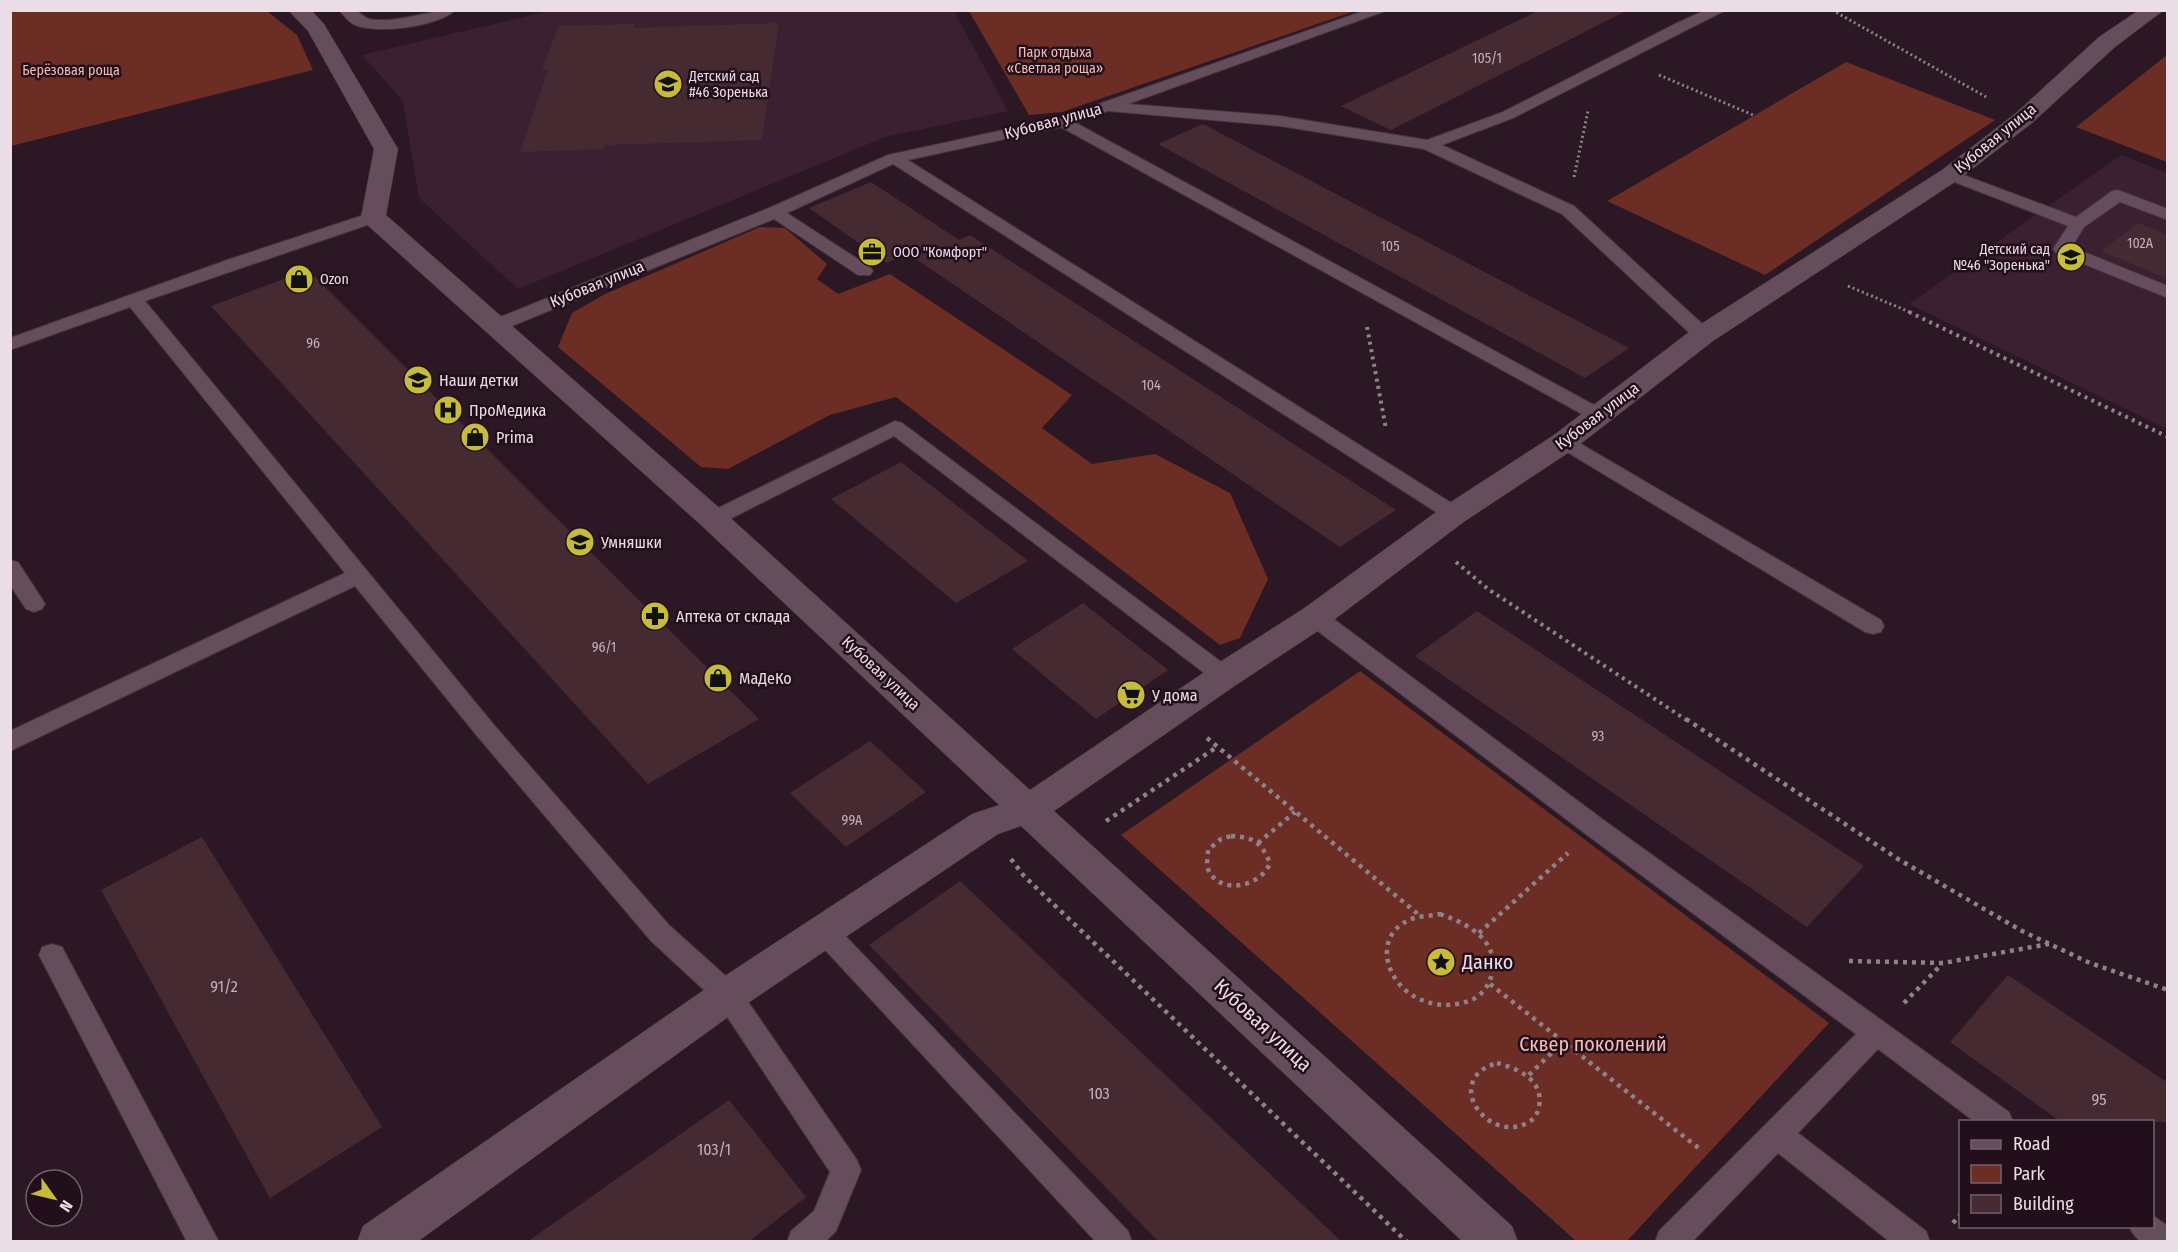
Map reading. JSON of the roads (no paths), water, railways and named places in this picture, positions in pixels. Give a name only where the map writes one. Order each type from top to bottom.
[{"type":"street","points":[[298,10],[317,28],[386,149],[373,217],[495,326]]},
{"type":"street","name":"Кубовая улица","points":[[1030,809],[1315,616],[1450,518],[1564,442],[1703,335],[1950,175],[2024,118],[2107,42],[2154,10]]},
{"type":"street","name":"Кубовая улица","points":[[495,326],[713,519],[1030,809],[1496,1242]]},
{"type":"street","points":[[380,1242],[728,995],[824,931],[985,824],[1030,809]]},
{"type":"lane","points":[[346,10],[360,22],[380,25],[432,17],[448,10]]},
{"type":"lane","name":"Кубовая улица","points":[[495,326],[775,212],[894,158],[1063,122],[1381,10]]},
{"type":"lane","points":[[1428,145],[1508,115],[1682,26],[1719,10]]},
{"type":"lane","points":[[1105,107],[1280,121],[1428,145],[1568,210],[1703,335]]},
{"type":"lane","points":[[1063,122],[1598,416]]},
{"type":"lane","points":[[894,158],[1395,477],[1450,518]]},
{"type":"lane","points":[[1950,175],[2078,224]]},
{"type":"lane","points":[[2168,215],[2118,195],[2078,224],[2062,249],[2168,293]]},
{"type":"lane","points":[[775,212],[864,271]]},
{"type":"lane","points":[[10,345],[286,244],[373,217]]},
{"type":"lane","points":[[133,299],[486,731],[660,933],[728,995],[846,1170],[825,1221],[802,1242]]},
{"type":"lane","points":[[713,519],[895,428],[1224,676]]},
{"type":"lane","points":[[1564,442],[1873,626]]},
{"type":"lane","points":[[10,567],[34,604]]},
{"type":"lane","points":[[10,742],[359,575]]},
{"type":"lane","points":[[1315,616],[1596,828],[1996,1120]]},
{"type":"lane","points":[[824,931],[1118,1242]]},
{"type":"lane","points":[[52,955],[204,1242]]},
{"type":"lane","points":[[1670,1242],[1876,1032]]},
{"type":"lane","points":[[1777,1134],[1915,1242]]},
{"type":"lane","points":[[2145,1228],[2164,1242]]},
{"type":"place","name":"Детский сад #46 Зоренька","points":[[668,84]]},
{"type":"place","name":"ООО \"Комфорт\"","points":[[872,252]]},
{"type":"place","name":"Детский сад №46 \"Зоренька\"","points":[[2071,257]]},
{"type":"place","name":"Ozon","points":[[299,279]]},
{"type":"place","name":"Наши детки","points":[[418,380]]},
{"type":"place","name":"ПроМедика","points":[[448,410]]},
{"type":"place","name":"Prima","points":[[475,437]]},
{"type":"place","name":"Умняшки","points":[[580,542]]},
{"type":"place","name":"Аптека от склада","points":[[655,616]]},
{"type":"place","name":"МаДеКо","points":[[718,678]]},
{"type":"place","name":"У дома","points":[[1131,695]]},
{"type":"place","name":"Данко","points":[[1441,962]]},
{"type":"park label","name":"Парк отдыха «Светлая роща»","points":[[1055,60]]},
{"type":"park label","name":"Берёзовая роща","points":[[71,70]]},
{"type":"park label","name":"Сквер поколений","points":[[1593,1044]]}]
